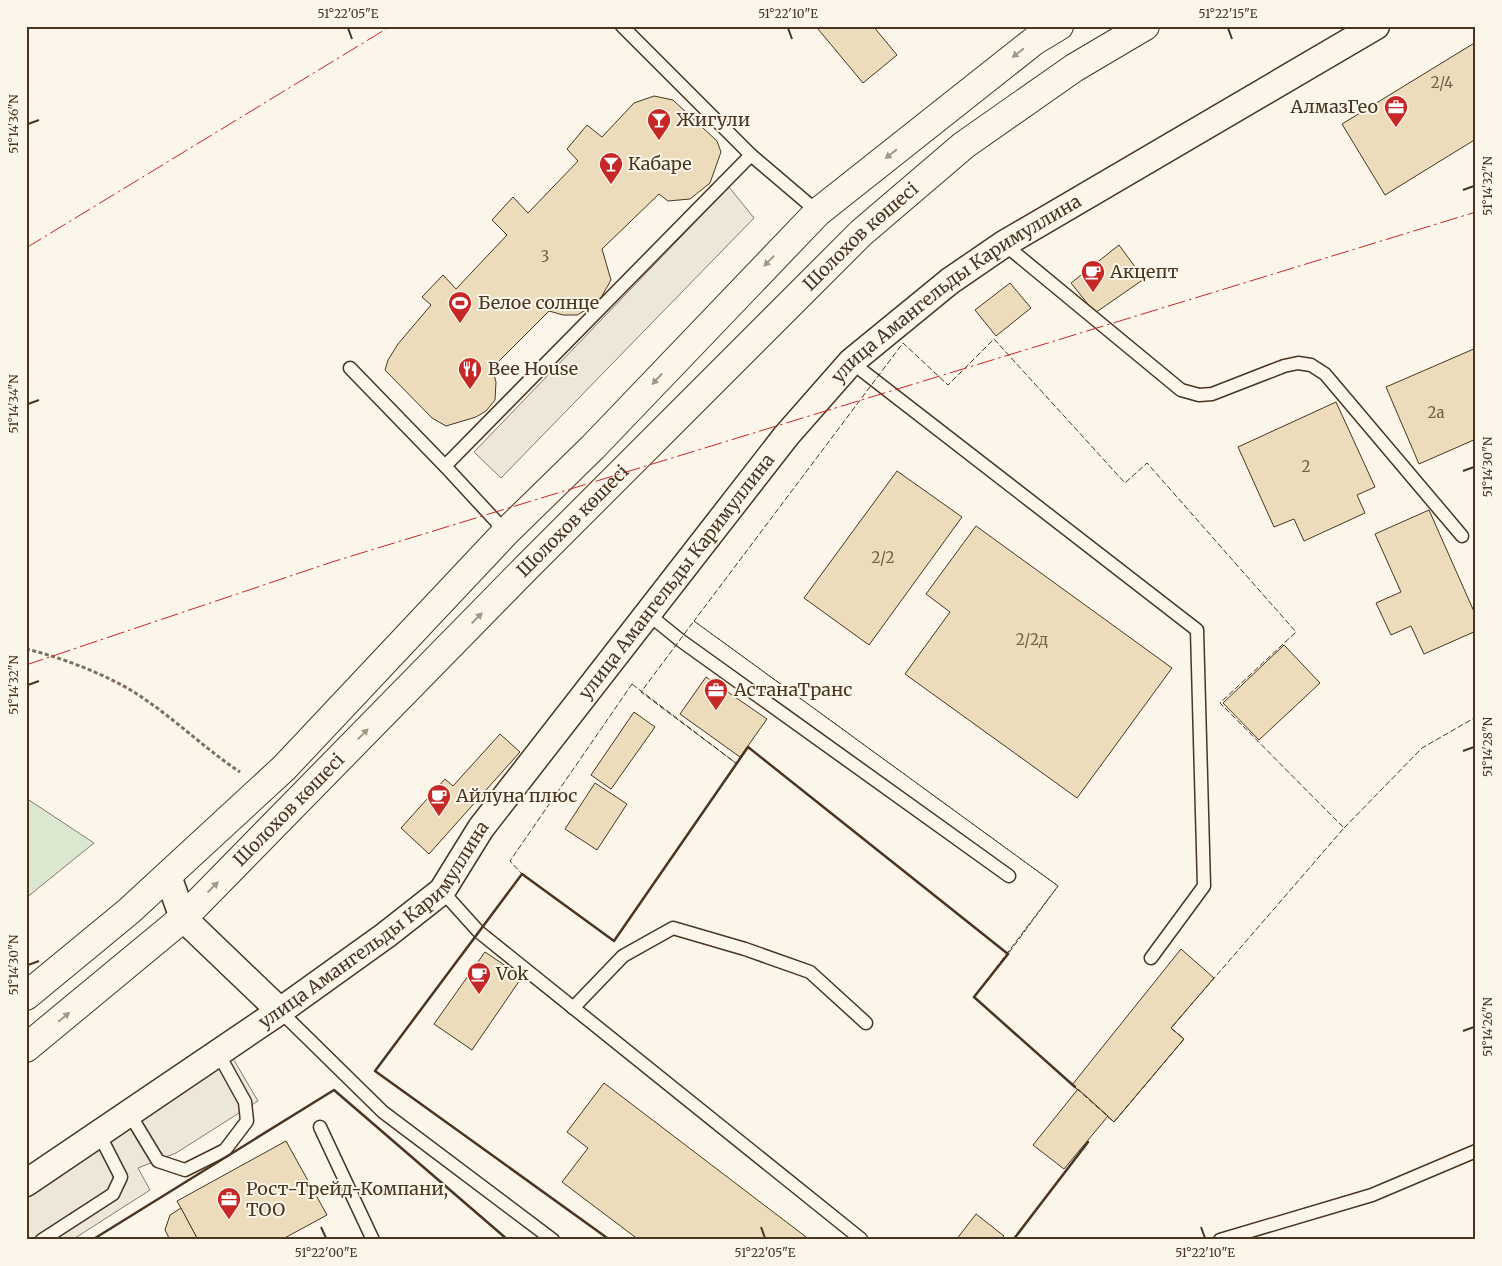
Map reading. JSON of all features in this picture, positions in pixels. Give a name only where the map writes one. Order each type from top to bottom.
[{"type":"highway","name":"Шолохов көшесі","points":[[26,996],[129,911],[263,788],[304,747],[506,532],[592,447],[818,212],[1034,41],[1059,26]]},
{"type":"highway","name":"Шолохов көшесі","points":[[26,1048],[183,918],[526,568],[861,233],[964,145],[1074,68],[1145,26]]},
{"type":"street","name":"улица Амангельды Каримуллина","points":[[26,1183],[280,1012],[386,935],[442,890],[481,828],[786,436],[851,362],[950,281],[1004,244],[1376,26]]},
{"type":"street","points":[[168,876],[183,918],[280,1012]]},
{"type":"lane","points":[[622,26],[751,155],[818,212]]},
{"type":"lane","points":[[445,466],[751,155]]},
{"type":"lane","points":[[1004,244],[1181,390],[1199,396],[1212,394],[1284,366],[1298,363],[1311,365],[1325,374],[1462,536]]},
{"type":"lane","points":[[851,362],[1197,630],[1204,886],[1151,958]]},
{"type":"lane","points":[[350,368],[506,532]]},
{"type":"lane","points":[[648,614],[680,640],[1009,876]]},
{"type":"lane","points":[[442,890],[479,932],[861,1238]]},
{"type":"lane","points":[[572,1008],[623,956],[673,928],[746,949],[810,972],[866,1023]]},
{"type":"lane","points":[[280,1012],[383,1112],[553,1240]]},
{"type":"lane","points":[[129,1113],[158,1162],[185,1170],[225,1150],[247,1121],[245,1102],[218,1053]]},
{"type":"lane","points":[[320,1127],[373,1240]]},
{"type":"lane","points":[[42,1240],[113,1194],[121,1177],[99,1134]]},
{"type":"lane","points":[[1220,1240],[1372,1195],[1476,1151]]},
{"type":"path","points":[[26,649],[48,654],[117,682],[173,721],[208,751],[263,788]]},
{"type":"green space","points":[[26,798],[94,843],[26,898]]},
{"type":"shaded area","points":[[729,187],[754,218],[501,478],[474,452]]},
{"type":"shaded area","points":[[231,1055],[258,1101],[176,1153],[138,1168],[150,1190],[72,1240],[26,1240],[26,1195]]},
{"type":"building","points":[[821,26],[873,26],[897,55],[863,83],[818,29]]},
{"type":"building","points":[[1476,42],[1476,139],[1385,195],[1342,124]]},
{"type":"building","name":"Белое солнце","points":[[654,96],[673,100],[717,141],[721,152],[710,183],[690,199],[668,201],[659,194],[602,249],[611,280],[598,303],[577,315],[563,315],[549,311],[492,368],[496,382],[495,400],[486,411],[476,417],[446,426],[432,418],[385,370],[388,360],[398,344],[431,305],[422,297],[443,275],[456,289],[507,235],[492,220],[513,197],[528,213],[578,161],[567,149],[587,125],[602,137],[634,103]]},
{"type":"building","points":[[1119,245],[1144,279],[1095,313],[1071,283]]},
{"type":"building","points":[[1010,283],[1031,308],[996,336],[975,310]]},
{"type":"building","points":[[1476,348],[1476,439],[1419,464],[1386,387]]},
{"type":"building","points":[[1336,402],[1375,487],[1357,495],[1365,513],[1304,541],[1294,519],[1274,527],[1238,447]]},
{"type":"building","points":[[897,471],[962,517],[869,645],[804,598]]},
{"type":"building","points":[[1429,510],[1476,616],[1476,631],[1424,654],[1411,626],[1391,635],[1376,603],[1401,592],[1375,534]]},
{"type":"building","points":[[976,526],[1172,668],[1077,798],[905,674],[950,612],[926,594]]},
{"type":"building","points":[[1284,645],[1320,683],[1259,740],[1223,703]]},
{"type":"building","points":[[706,677],[767,719],[740,757],[680,714]]},
{"type":"building","points":[[634,712],[655,727],[611,789],[591,775]]},
{"type":"building","points":[[500,734],[520,752],[429,854],[401,828],[445,779],[453,786]]},
{"type":"building","points":[[595,783],[627,804],[597,850],[565,829]]},
{"type":"building","points":[[1181,949],[1214,978],[1171,1028],[1184,1039],[1114,1122],[1072,1085]]},
{"type":"building","points":[[485,952],[522,977],[472,1050],[434,1024]]},
{"type":"building","points":[[604,1083],[810,1240],[639,1240],[562,1182],[588,1148],[567,1132]]},
{"type":"building","points":[[1078,1089],[1108,1116],[1064,1169],[1033,1145]]},
{"type":"building","points":[[286,1141],[327,1215],[281,1240],[198,1240],[177,1201]]},
{"type":"building","points":[[181,1208],[198,1240],[170,1240],[165,1230],[170,1215]]},
{"type":"building","points":[[976,1214],[1004,1236],[1001,1240],[956,1240]]},
{"type":"fence","points":[[994,339],[1125,483],[1147,463],[1296,632],[1220,703],[1344,828],[1171,1028],[1184,1039],[1114,1122],[974,997],[1058,886],[694,621],[903,343],[948,385],[994,339]]},
{"type":"fence","points":[[694,621],[1058,886],[1008,954],[748,747],[737,764],[641,692],[694,621]]},
{"type":"fence","points":[[632,684],[737,764],[614,941],[522,874],[510,861],[632,684]]},
{"type":"fence","points":[[1344,828],[1422,748],[1476,717]]},
{"type":"fence","points":[[1013,1240],[1087,1143]]},
{"type":"wall","points":[[610,1240],[375,1071],[522,874],[614,941],[748,747],[1008,954],[974,997],[1075,1087]]},
{"type":"wall","points":[[92,1240],[334,1090],[508,1240]]},
{"type":"wall","points":[[1013,1240],[1088,1142]]},
{"type":"power","points":[[26,248],[391,26]]},
{"type":"power","points":[[26,665],[332,562],[1476,212]]},
{"type":"place","name":"АлмазГео","points":[[1396,128]]},
{"type":"place","name":"Жигули","points":[[659,141]]},
{"type":"place","name":"Кабаре","points":[[611,185]]},
{"type":"place","name":"Акцепт","points":[[1093,293]]},
{"type":"place","name":"Белое солнце","points":[[460,324]]},
{"type":"place","name":"Bee House","points":[[470,390]]},
{"type":"place","name":"АстанаТранс","points":[[716,711]]},
{"type":"place","name":"Айлуна плюс","points":[[439,817]]},
{"type":"place","name":"Vok","points":[[479,995]]},
{"type":"place","name":"Рост-Трейд-Компани, ТОО","points":[[229,1220]]}]
